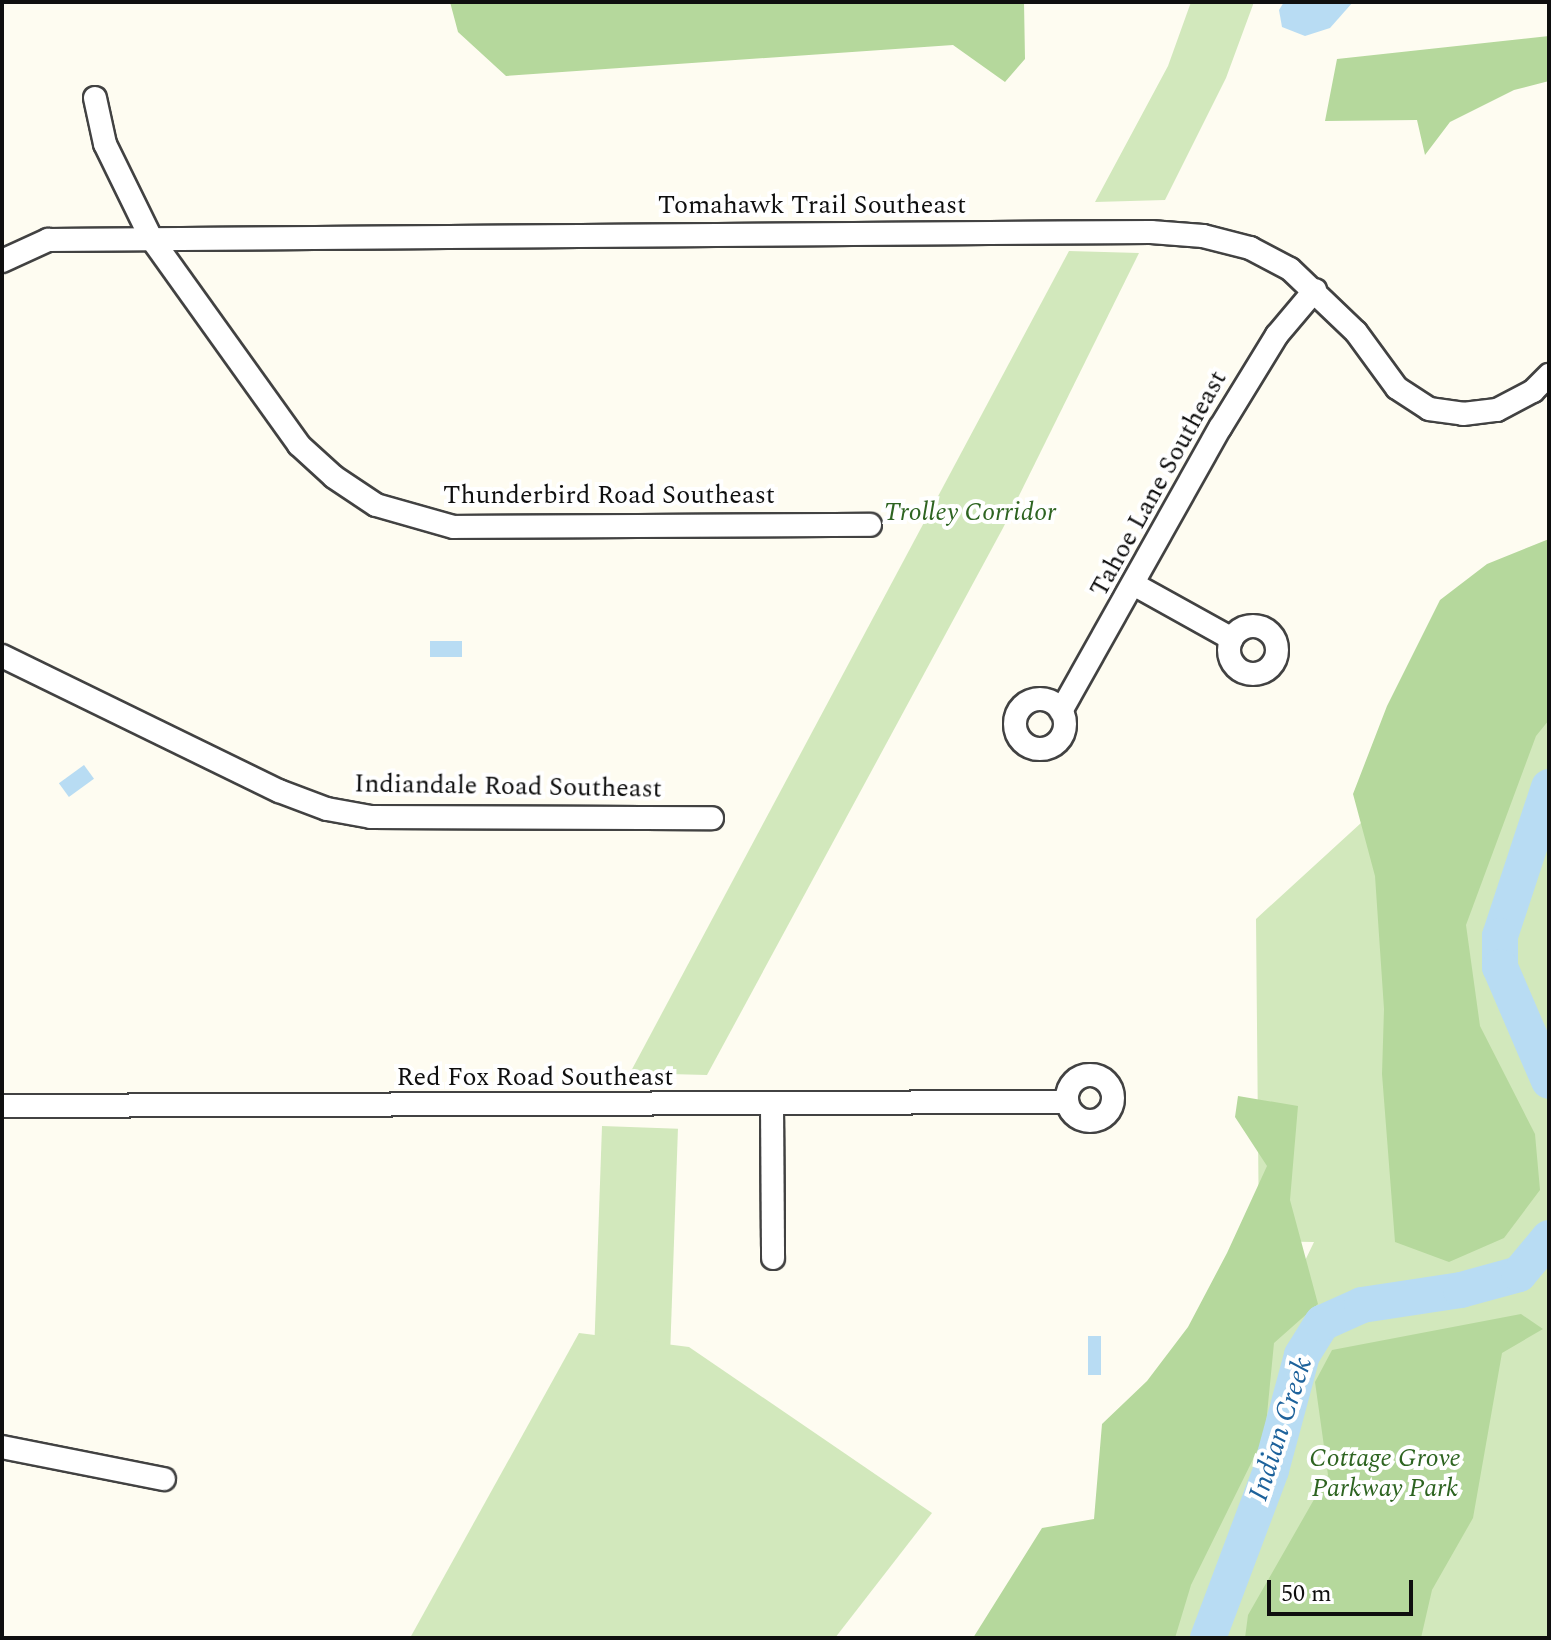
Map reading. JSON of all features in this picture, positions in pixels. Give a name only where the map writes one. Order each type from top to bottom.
[{"type":"street","name":"Thunderbird Road Southeast","points":[[95,98],[105,144],[151,238],[299,445],[334,477],[376,505],[454,527],[870,525]]},
{"type":"street","name":"Tomahawk Trail Southeast","points":[[2,261],[48,240],[1151,232],[1203,236],[1250,248],[1315,290],[1356,332],[1397,388],[1429,409],[1463,414],[1497,410],[1533,391],[1549,375]]},
{"type":"street","name":"Tahoe Lane Southeast","points":[[1061,711],[1135,585],[1220,428],[1277,335],[1315,290]]},
{"type":"street","points":[[1135,585],[1232,639]]},
{"type":"street","name":"Indiandale Road Southeast","points":[[2,656],[279,791],[327,809],[371,817],[712,818]]},
{"type":"street","name":"Red Fox Road Southeast","points":[[2,1106],[772,1106],[1067,1102]]},
{"type":"street","points":[[772,1106],[773,1258]]},
{"type":"street","points":[[2,1447],[164,1479]]},
{"type":"green space","points":[[450,2],[1024,2],[1025,59],[1005,82],[953,45],[506,76],[458,32]]},
{"type":"green space","points":[[1191,2],[1254,2],[1226,78],[1165,200],[1095,202],[1168,66]]},
{"type":"green space","points":[[1549,36],[1549,81],[1514,90],[1450,122],[1425,155],[1417,120],[1325,121],[1337,59]]},
{"type":"green space","name":"Trolley Corridor","points":[[1069,251],[1139,253],[1003,528],[707,1075],[630,1073]]},
{"type":"green space","points":[[1549,539],[1549,720],[1536,736],[1466,925],[1480,1026],[1535,1134],[1540,1190],[1504,1238],[1449,1262],[1395,1242],[1382,1074],[1384,1009],[1375,876],[1353,794],[1387,706],[1440,600],[1487,564]]},
{"type":"green space","name":"Cottage Grove Parkway Park","points":[[1549,651],[1549,1638],[1156,1638],[1221,1435],[1314,1242],[1259,1241],[1256,919]]},
{"type":"green space","points":[[1238,1096],[1298,1106],[1290,1200],[1318,1304],[1274,1343],[1265,1435],[1191,1585],[1175,1638],[973,1638],[1042,1528],[1094,1519],[1102,1424],[1147,1381],[1188,1327],[1227,1253],[1267,1166],[1235,1117]]},
{"type":"green space","points":[[602,1126],[678,1129],[660,1638],[584,1638]]},
{"type":"green space","points":[[1521,1314],[1543,1329],[1502,1353],[1473,1518],[1432,1590],[1421,1638],[1245,1638],[1248,1615],[1328,1475],[1315,1382],[1332,1350]]},
{"type":"green space","points":[[579,1333],[689,1347],[932,1513],[835,1638],[410,1638]]},
{"type":"water","points":[[1284,2],[1353,2],[1330,28],[1305,36],[1282,27],[1279,10]]},
{"type":"water","points":[[430,641],[462,641],[462,657],[430,657]]},
{"type":"water","points":[[84,765],[94,779],[69,797],[59,783]]},
{"type":"water","points":[[1088,1336],[1101,1336],[1101,1375],[1088,1375]]},
{"type":"waterway","name":"Indian Creek","points":[[1549,787],[1500,936],[1500,967],[1549,1081]]},
{"type":"waterway","name":"Indian Creek","points":[[1208,1638],[1271,1470],[1302,1355],[1322,1323],[1362,1305],[1461,1290],[1519,1274],[1549,1238]]}]
